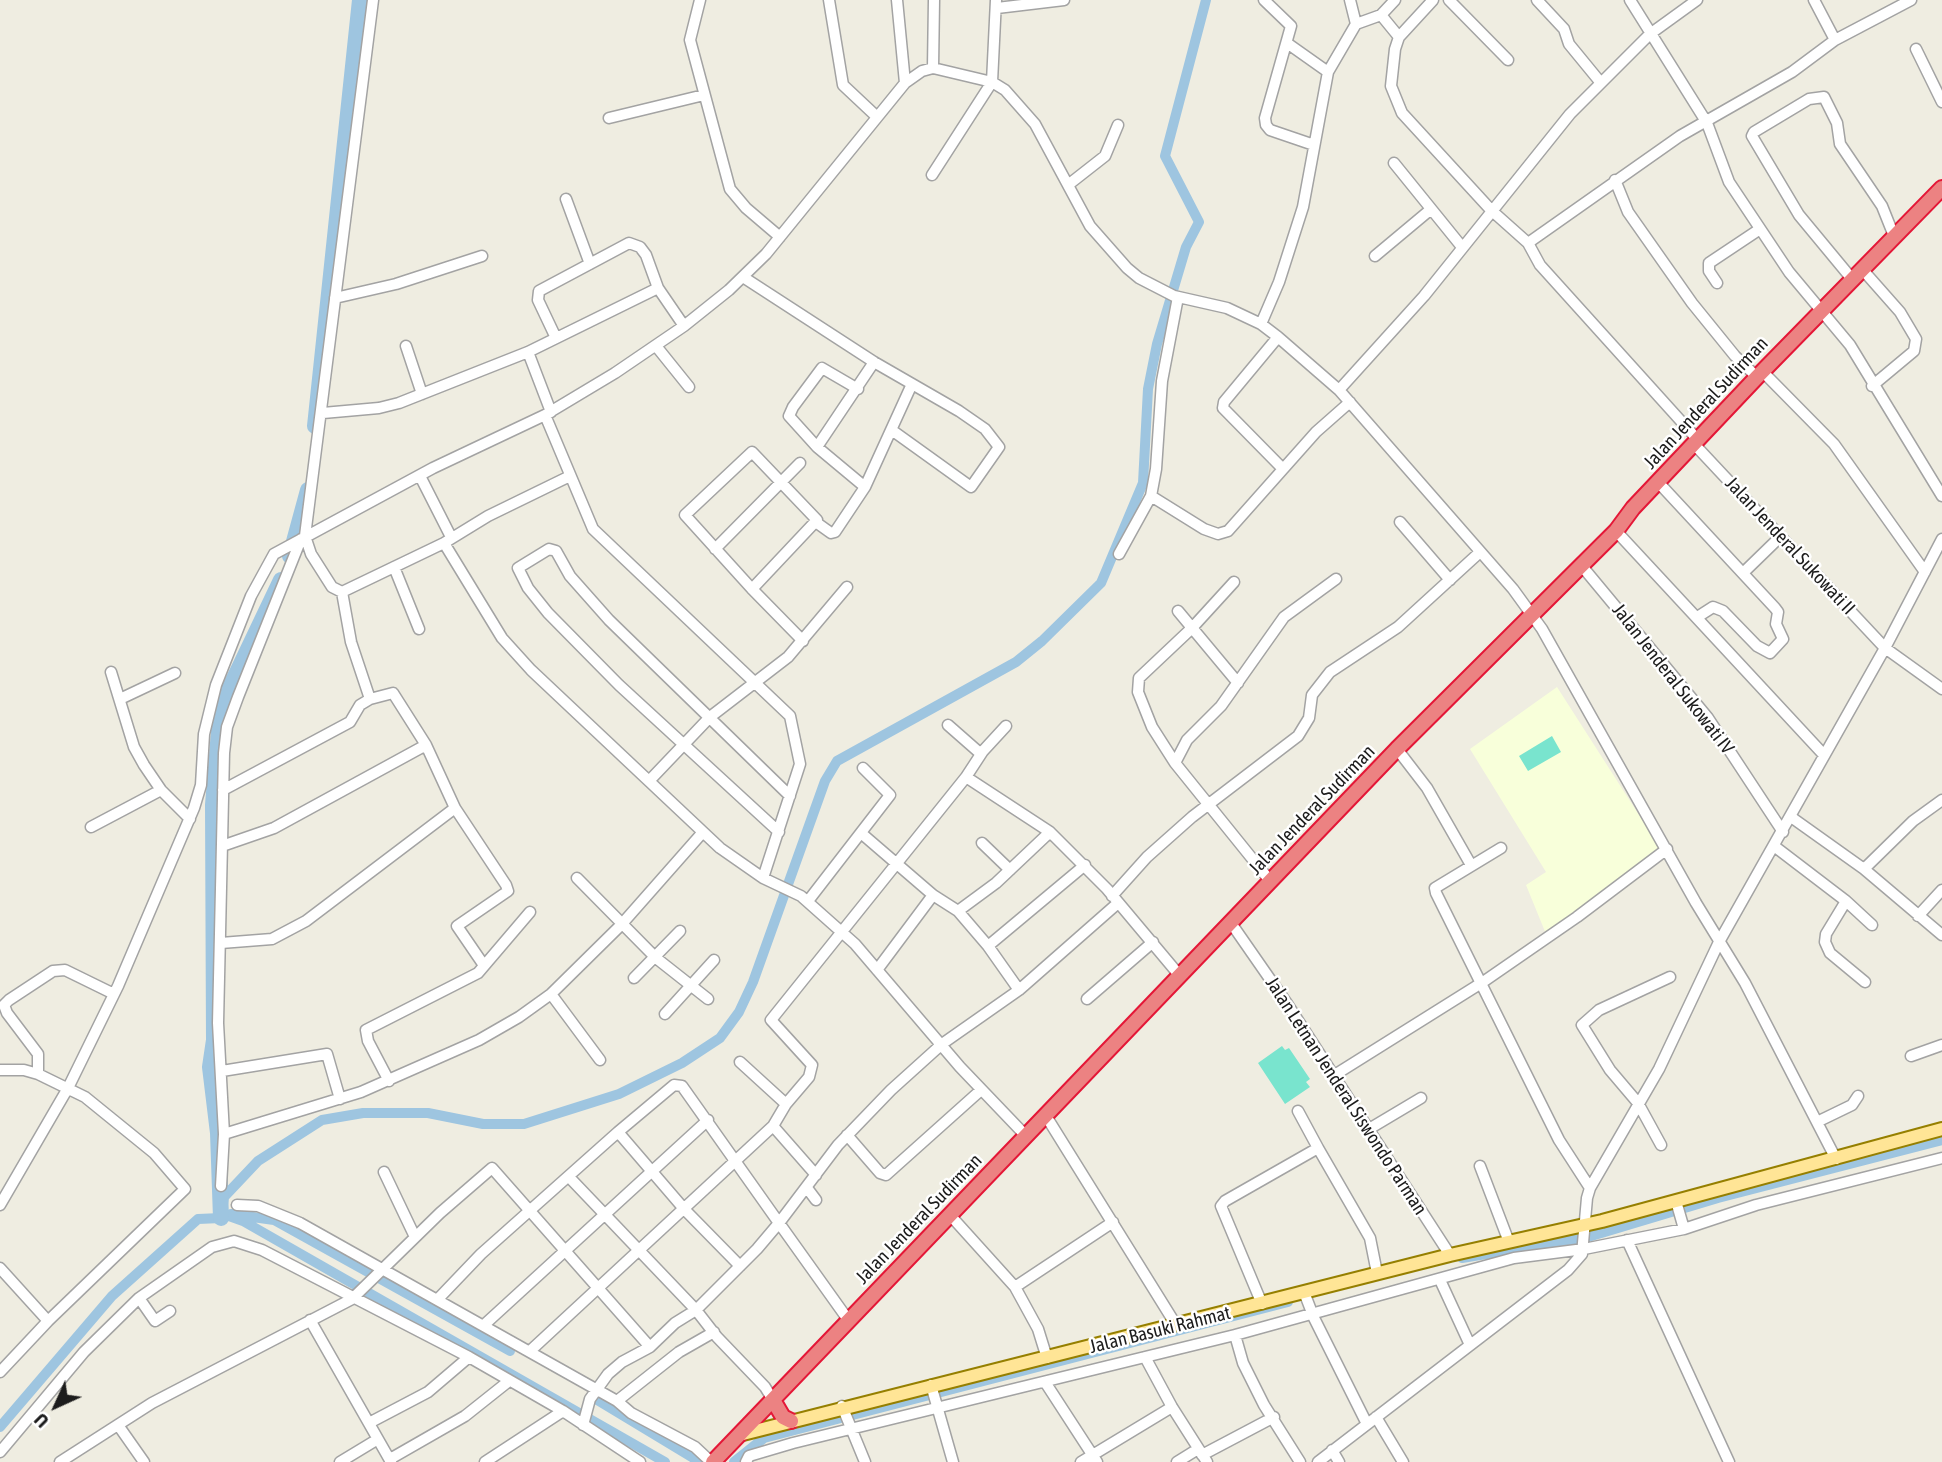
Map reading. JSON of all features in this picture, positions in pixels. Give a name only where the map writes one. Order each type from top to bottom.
[{"type":"highway","name":"Jalan Jenderal Sudirman","points":[[712,1462],[1397,749],[1616,531],[1658,482],[1760,374],[1942,188]]},
{"type":"highway","points":[[773,1401],[783,1417],[791,1421]]},
{"type":"main road","name":"Jalan Basuki Rahmat","points":[[737,1436],[791,1421],[932,1390],[1176,1325],[1305,1295],[1450,1255],[1583,1229],[1678,1205],[1942,1129]]},
{"type":"street","points":[[221,1186],[224,1134],[218,1023],[223,790],[228,727],[300,539],[323,413],[373,0]]},
{"type":"street","points":[[699,0],[690,40],[733,195],[780,237]]},
{"type":"street","points":[[833,0],[843,85],[876,116]]},
{"type":"street","points":[[897,0],[905,83]]},
{"type":"street","points":[[933,68],[934,0]]},
{"type":"street","points":[[932,175],[992,82],[996,4],[1064,0]]},
{"type":"street","points":[[1264,0],[1291,26],[1265,118],[1266,125],[1270,130],[1314,145]]},
{"type":"street","points":[[1350,0],[1356,24]]},
{"type":"street","points":[[1261,324],[1279,282],[1303,206],[1328,72],[1356,24],[1381,15],[1395,0]]},
{"type":"street","points":[[1381,15],[1399,37],[1433,0]]},
{"type":"street","points":[[1449,0],[1508,60]]},
{"type":"street","points":[[1537,0],[1564,29],[1569,44],[1601,83]]},
{"type":"street","points":[[1630,0],[1707,122],[1730,183],[1789,272],[1850,345],[1872,386],[1942,496]]},
{"type":"street","points":[[1339,390],[1424,296],[1553,133],[1650,34],[1697,0]]},
{"type":"street","points":[[1814,0],[1835,40]]},
{"type":"street","points":[[1528,243],[1615,180],[1792,72],[1835,40],[1912,0]]},
{"type":"street","name":"Jalan Jenderal Sukowati II","points":[[1399,37],[1391,67],[1394,100],[1402,113],[1491,210],[1528,243],[1540,265],[1780,537],[1885,648],[1942,689]]},
{"type":"street","points":[[1287,43],[1328,72]]},
{"type":"street","points":[[1916,49],[1942,102]]},
{"type":"street","points":[[0,1205],[70,1083],[114,994],[190,819],[199,797],[204,734],[216,685],[251,596],[274,554],[420,475],[548,414],[684,326],[743,277],[780,237],[905,83],[922,71],[933,68],[992,82],[1005,90],[1030,116],[1090,226],[1139,278],[1175,303],[1216,304],[1261,324],[1339,390],[1531,613],[1745,983],[1819,1121],[1836,1159]]},
{"type":"street","points":[[609,118],[704,95]]},
{"type":"street","points":[[1872,386],[1914,351],[1916,339],[1900,312],[1857,274],[1799,215],[1752,136],[1754,132],[1809,99],[1824,97],[1836,123],[1840,144],[1882,206],[1894,236]]},
{"type":"street","points":[[1068,185],[1105,156],[1118,125]]},
{"type":"street","points":[[1394,163],[1462,247]]},
{"type":"street","points":[[1615,180],[1628,212],[1692,303],[1735,356],[1760,374],[1834,444],[1925,572]]},
{"type":"street","points":[[566,199],[590,264]]},
{"type":"street","points":[[1375,256],[1430,210]]},
{"type":"street","points":[[1717,283],[1709,271],[1709,263],[1760,229]]},
{"type":"street","points":[[556,338],[537,294],[634,243],[653,269],[658,288],[684,326]]},
{"type":"street","points":[[335,298],[396,284],[482,256]]},
{"type":"street","points":[[743,277],[874,362],[979,424],[999,447],[971,487],[893,431]]},
{"type":"street","points":[[323,413],[386,407],[422,394],[528,352],[658,288]]},
{"type":"street","points":[[1119,554],[1151,496],[1156,469],[1162,381],[1175,303]]},
{"type":"street","points":[[1278,337],[1224,402],[1223,408],[1283,469]]},
{"type":"street","points":[[406,346],[422,394]]},
{"type":"street","points":[[656,346],[689,387]]},
{"type":"street","points":[[528,352],[570,476],[593,529],[622,560],[786,711],[793,724],[800,765],[766,880]]},
{"type":"street","points":[[817,447],[874,362]]},
{"type":"street","points":[[858,388],[822,368],[789,416],[817,447],[865,487]]},
{"type":"street","points":[[803,641],[685,515],[752,452],[815,515],[817,523],[831,533],[835,532],[865,487],[893,431],[912,384]]},
{"type":"street","points":[[1151,496],[1204,529],[1224,533],[1316,432],[1350,402]]},
{"type":"street","points":[[715,549],[800,463]]},
{"type":"street","points":[[420,475],[447,540],[502,638],[703,832],[766,880],[808,901],[841,932],[981,1090],[1026,1136]]},
{"type":"street","points":[[300,539],[335,590],[342,592],[570,476]]},
{"type":"street","points":[[1658,482],[1744,572],[1778,612],[1776,624],[1783,639],[1776,650],[1770,653],[1757,646],[1717,607],[1699,616]]},
{"type":"street","points":[[1400,522],[1450,580]]},
{"type":"street","points":[[752,589],[817,523]]},
{"type":"street","points":[[1616,531],[1699,616],[1824,755]]},
{"type":"street","points":[[1744,572],[1780,537]]},
{"type":"street","points":[[1318,1462],[1568,1270],[1584,1247],[1583,1229],[1590,1188],[1659,1069],[1719,942],[1783,832],[1925,572],[1939,554],[1942,539]]},
{"type":"street","points":[[779,832],[684,745],[548,612],[523,580],[518,568],[549,549],[556,551],[583,592],[790,796]]},
{"type":"street","points":[[583,1425],[590,1399],[596,1389],[622,1362],[650,1347],[675,1323],[696,1310],[740,1266],[779,1223],[847,1135],[942,1044],[1018,990],[1115,900],[1147,857],[1208,805],[1302,732],[1309,718],[1312,695],[1330,672],[1398,627],[1479,553]]},
{"type":"street","name":"Jalan Jenderal Sukowati IV","points":[[1581,565],[1708,718],[1783,832]]},
{"type":"street","points":[[394,567],[419,629]]},
{"type":"street","points":[[1175,763],[1187,740],[1221,706],[1284,617],[1336,579]]},
{"type":"street","points":[[1234,582],[1192,628],[1154,661],[1137,684],[1146,715],[1175,763],[1271,882]]},
{"type":"street","points":[[649,781],[710,718],[788,657],[847,587]]},
{"type":"street","points":[[342,592],[351,642],[370,699]]},
{"type":"street","points":[[1178,611],[1238,682]]},
{"type":"street","points":[[111,672],[134,747],[161,790],[190,819]]},
{"type":"street","points":[[120,699],[175,673]]},
{"type":"street","points":[[223,790],[350,722],[360,705],[370,699],[387,694],[397,695],[426,745],[455,808],[504,880],[508,891],[457,926],[483,964]]},
{"type":"street","points":[[948,725],[981,754]]},
{"type":"street","points":[[530,1351],[640,1253],[773,1126],[786,1104],[809,1077],[812,1065],[771,1020],[1006,726]]},
{"type":"street","points":[[222,846],[274,828],[426,745]]},
{"type":"street","points":[[1397,749],[1427,788],[1471,865]]},
{"type":"street","points":[[808,901],[890,795],[863,768]]},
{"type":"street","points":[[966,777],[1050,832],[1085,865],[1180,976]]},
{"type":"street","points":[[92,827],[161,790]]},
{"type":"street","points":[[1864,869],[1913,821],[1942,800]]},
{"type":"street","points":[[221,943],[272,939],[285,934],[455,808]]},
{"type":"street","points":[[1791,817],[1864,869],[1942,935]]},
{"type":"street","points":[[224,1134],[340,1099],[389,1081],[479,1040],[519,1017],[551,994],[621,925],[703,832]]},
{"type":"street","points":[[958,911],[1010,870],[1050,832]]},
{"type":"street","points":[[861,833],[894,864],[958,911],[988,946],[1018,990]]},
{"type":"street","points":[[982,843],[1010,870]]},
{"type":"street","points":[[1774,846],[1846,901],[1872,925]]},
{"type":"street","points":[[1501,848],[1435,888],[1559,1140],[1590,1188]]},
{"type":"street","points":[[1333,1076],[1483,982],[1577,918],[1667,849]]},
{"type":"street","points":[[988,946],[1085,865]]},
{"type":"street","points":[[577,878],[656,958],[708,999]]},
{"type":"street","points":[[1919,916],[1942,890]]},
{"type":"street","points":[[877,970],[933,895]]},
{"type":"street","points":[[1846,901],[1826,934],[1825,942],[1830,953],[1865,982]]},
{"type":"street","points":[[389,1081],[368,1041],[366,1030],[473,977],[530,912]]},
{"type":"street","name":"Jalan Letnan Jenderal Siswondo Parman","points":[[1231,923],[1450,1255]]},
{"type":"street","points":[[634,978],[680,931]]},
{"type":"street","points":[[1087,999],[1153,942]]},
{"type":"street","points":[[665,1014],[714,960]]},
{"type":"street","points":[[39,1069],[38,1054],[7,1013],[4,1005],[9,1000],[53,971],[65,970],[114,994]]},
{"type":"street","points":[[1661,1145],[1638,1103],[1610,1070],[1586,1035],[1583,1022],[1599,1010],[1670,977]]},
{"type":"street","points":[[551,994],[600,1060]]},
{"type":"street","points":[[1911,1056],[1942,1045]]},
{"type":"street","points":[[222,1071],[327,1054],[340,1099]]},
{"type":"street","points":[[740,1062],[786,1104]]},
{"type":"street","points":[[0,1070],[39,1069],[70,1083],[154,1153],[185,1189],[48,1321],[0,1372]]},
{"type":"street","points":[[438,1299],[530,1210],[674,1085],[685,1089],[708,1120],[849,1321]]},
{"type":"street","points":[[847,1135],[880,1173],[886,1175],[981,1090]]},
{"type":"street","points":[[1819,1121],[1852,1105],[1858,1096]]},
{"type":"street","points":[[1369,1129],[1421,1098]]},
{"type":"street","points":[[1298,1111],[1370,1238],[1377,1273]]},
{"type":"street","points":[[1046,1116],[1176,1325]]},
{"type":"street","points":[[484,1325],[651,1169],[708,1120]]},
{"type":"street","points":[[773,1126],[816,1175]]},
{"type":"street","points":[[618,1132],[685,1210],[740,1266]]},
{"type":"street","points":[[1262,1304],[1221,1206],[1224,1201],[1318,1147]]},
{"type":"street","points":[[746,1462],[749,1456],[760,1452],[1235,1335],[1514,1258],[1627,1240],[1942,1158]]},
{"type":"street","points":[[1480,1166],[1509,1242]]},
{"type":"street","points":[[60,1462],[152,1403],[352,1299],[415,1237],[492,1168],[650,1347]]},
{"type":"street","points":[[384,1172],[415,1237]]},
{"type":"street","points":[[569,1177],[696,1310],[765,1387],[773,1401]]},
{"type":"street","points":[[807,1188],[816,1200]]},
{"type":"street","points":[[237,1205],[258,1206],[282,1214],[617,1401],[631,1413],[695,1447],[712,1462]]},
{"type":"street","points":[[1678,1205],[1684,1225]]},
{"type":"street","points":[[950,1215],[1015,1287],[1038,1329],[1047,1358]]},
{"type":"street","points":[[1015,1287],[1113,1222]]},
{"type":"street","points":[[1627,1240],[1674,1337],[1729,1462]]},
{"type":"street","points":[[0,1452],[84,1352],[139,1298],[212,1247],[234,1241],[262,1250],[468,1357],[563,1411],[640,1462]]},
{"type":"street","points":[[0,1268],[48,1321]]},
{"type":"street","points":[[1440,1280],[1470,1345]]},
{"type":"street","points":[[1305,1295],[1367,1424]]},
{"type":"street","points":[[139,1298],[155,1321],[170,1311]]},
{"type":"street","points":[[310,1320],[391,1460],[465,1416],[509,1381]]},
{"type":"street","points":[[617,1401],[679,1352],[714,1332]]},
{"type":"street","points":[[1235,1335],[1243,1363],[1300,1462]]},
{"type":"street","points":[[369,1423],[428,1392],[468,1357]]},
{"type":"street","points":[[1145,1357],[1202,1456]]},
{"type":"street","points":[[1045,1382],[1094,1458]]},
{"type":"street","points":[[932,1390],[935,1409],[953,1462]]},
{"type":"street","points":[[1081,1462],[1094,1458],[1172,1407]]},
{"type":"street","points":[[843,1410],[865,1462]]},
{"type":"street","points":[[485,1462],[563,1411]]},
{"type":"street","points":[[1177,1462],[1202,1456],[1274,1417]]},
{"type":"street","points":[[1376,1417],[1403,1462]]},
{"type":"street","points":[[118,1425],[144,1462]]},
{"type":"street","points":[[340,1462],[378,1439]]},
{"type":"street","points":[[1332,1450],[1339,1462]]},
{"type":"shaded area","points":[[1557,687],[1662,851],[1546,934],[1526,885],[1546,872],[1470,749]]},
{"type":"shaded area","points":[[1552,736],[1561,752],[1528,771],[1519,756]]},
{"type":"shaded area","points":[[1282,1046],[1285,1050],[1289,1048],[1310,1079],[1306,1082],[1310,1087],[1285,1104],[1258,1063]]},
{"type":"waterway","points":[[315,426],[360,0]]},
{"type":"waterway","points":[[0,1427],[112,1296],[198,1219],[221,1218],[224,1197],[258,1161],[322,1120],[363,1113],[428,1113],[483,1124],[524,1124],[619,1094],[682,1063],[720,1038],[739,1012],[753,982],[825,781],[837,761],[1016,662],[1042,641],[1101,583],[1143,483],[1148,389],[1157,344],[1186,247],[1199,222],[1165,156],[1206,0]]},
{"type":"waterway","points":[[290,556],[308,490]]},
{"type":"waterway","points":[[221,1218],[218,1133],[210,1067],[214,1040],[213,805],[221,706],[281,580]]},
{"type":"waterway","points":[[1462,1258],[1588,1237],[1718,1198],[1942,1140]]},
{"type":"waterway","points":[[231,1214],[274,1220],[510,1351]]},
{"type":"waterway","points":[[221,1218],[229,1216],[243,1221],[665,1462]]},
{"type":"waterway","points":[[734,1462],[764,1438],[1288,1302]]},
{"type":"waterway","points":[[594,1398],[700,1462]]}]
